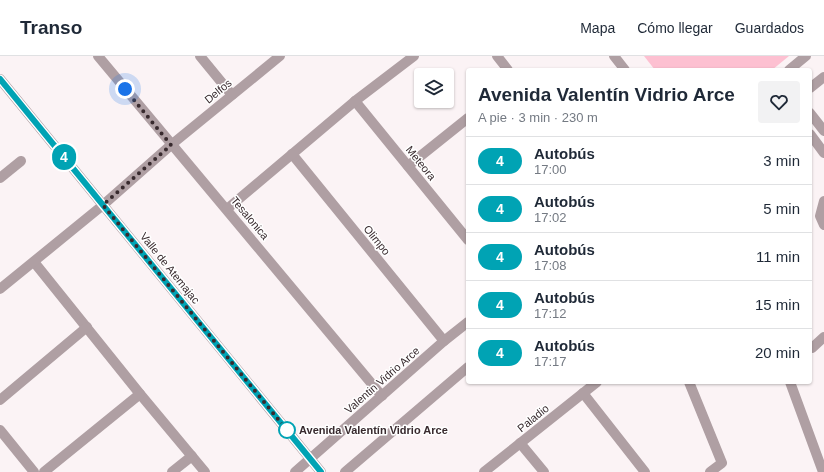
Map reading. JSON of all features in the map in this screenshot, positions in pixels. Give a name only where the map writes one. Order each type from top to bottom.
[{"type":"street","name":"Tesalonica","points":[[98,56],[382,396]]},
{"type":"street","points":[[200,56],[232,95]]},
{"type":"street","name":"Delfos","points":[[0,289],[103,205],[171,145],[280,56]]},
{"type":"street","points":[[226,208],[356,101],[414,56]]},
{"type":"street","points":[[497,56],[506,68]]},
{"type":"street","points":[[614,56],[623,68]]},
{"type":"street","points":[[791,68],[806,56]]},
{"type":"street","points":[[812,86],[824,77]]},
{"type":"street","name":"Valle de Atemajac","points":[[0,79],[321,472]]},
{"type":"street","name":"Meteora","points":[[356,101],[408,166],[466,234]]},
{"type":"street","points":[[812,116],[824,131]]},
{"type":"street","points":[[408,166],[466,120]]},
{"type":"street","points":[[812,137],[824,153]]},
{"type":"street","name":"Olimpo","points":[[292,154],[444,341]]},
{"type":"street","points":[[0,178],[21,161]]},
{"type":"street","points":[[824,201],[820,216],[824,225]]},
{"type":"street","points":[[34,262],[140,394],[206,472]]},
{"type":"street","name":"Valentin Vidrio Arce","points":[[295,472],[444,341],[466,324]]},
{"type":"street","points":[[0,400],[87,327]]},
{"type":"street","points":[[812,348],[824,337]]},
{"type":"street","points":[[345,472],[466,369]]},
{"type":"street","name":"Paladio","points":[[484,472],[594,384]]},
{"type":"street","points":[[690,384],[723,467],[710,472]]},
{"type":"street","points":[[791,384],[823,472]]},
{"type":"street","points":[[583,393],[645,472]]},
{"type":"street","points":[[44,472],[140,394]]},
{"type":"street","points":[[0,430],[34,472]]},
{"type":"street","points":[[520,444],[544,472]]},
{"type":"street","points":[[172,472],[192,456]]},
{"type":"shaded area","points":[[644,56],[789,56],[774,68],[653,68]]},
{"type":"bus line","name":"4","points":[[0,79],[321,472]]},
{"type":"place","name":"Avenida Valentín Vidrio Arce","points":[[287,430]]},
{"type":"route","points":[[125,89],[171,145],[103,205],[291,435],[287,430]]}]
